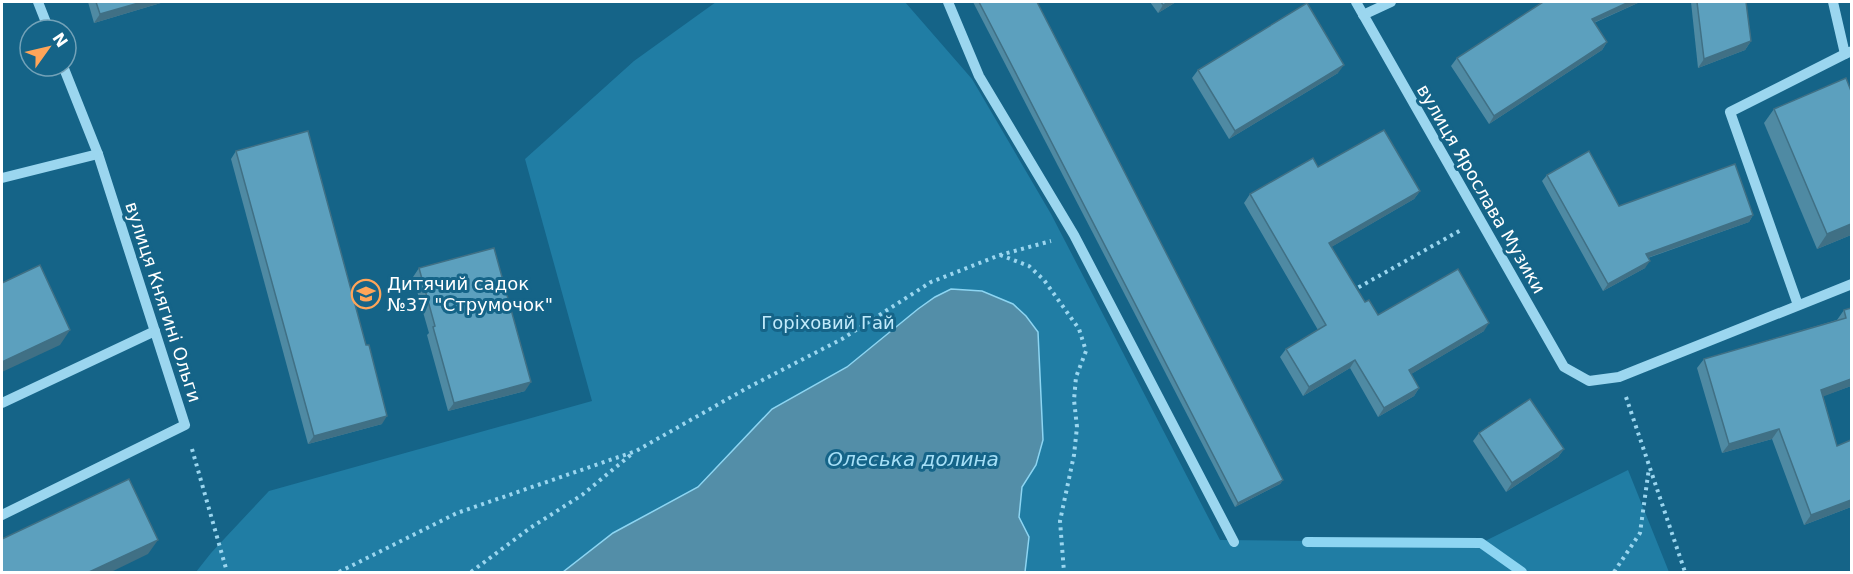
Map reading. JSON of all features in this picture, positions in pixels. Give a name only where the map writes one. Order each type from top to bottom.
[{"type":"street","points":[[38,2],[44,18]]},
{"type":"street","points":[[948,2],[979,76],[1074,235],[1234,542]]},
{"type":"street","name":"вулиця Ярослава Музики","points":[[1356,2],[1564,367],[1589,381],[1619,377]]},
{"type":"street","points":[[1363,15],[1391,2]]},
{"type":"street","points":[[1798,305],[1730,111],[1848,52],[1833,2]]},
{"type":"street","name":"вулиця Княгині Ольги","points":[[2,515],[185,425],[98,154],[68,78]]},
{"type":"street","points":[[2,178],[98,154]]},
{"type":"street","points":[[1619,377],[1851,284]]},
{"type":"street","points":[[2,403],[155,332]]},
{"type":"path","points":[[1349,293],[1480,220]]},
{"type":"path","points":[[471,573],[530,528],[582,495],[636,451],[747,388],[842,339],[931,282],[1000,255],[1074,235]]},
{"type":"path","points":[[1000,255],[1029,266],[1044,280],[1079,329],[1086,351],[1076,377],[1074,400],[1077,427],[1060,521],[1064,573]]},
{"type":"path","points":[[1619,377],[1685,573]]},
{"type":"path","points":[[185,425],[227,573]]},
{"type":"path","points":[[339,573],[457,513],[636,451]]},
{"type":"path","points":[[1614,573],[1640,533],[1649,466]]},
{"type":"green space","name":"Горіховий Гай","points":[[716,2],[905,2],[972,79],[1051,214],[1220,540],[1481,543],[1628,470],[1669,572],[196,572],[269,491],[592,401],[525,159],[634,61]]},
{"type":"water","name":"Олеська долина","points":[[951,289],[982,291],[1013,304],[1038,332],[1043,440],[1036,465],[1022,487],[1019,517],[1029,537],[1025,572],[563,572],[613,533],[698,487],[772,409],[847,367],[918,309]]},
{"type":"building","points":[[96,2],[142,2],[100,14]]},
{"type":"building","points":[[979,2],[1037,2],[1283,480],[1238,503]]},
{"type":"building","points":[[1543,2],[1629,2],[1592,19],[1607,42],[1494,116],[1457,58]]},
{"type":"building","points":[[1697,2],[1746,2],[1751,41],[1704,59]]},
{"type":"building","points":[[1307,3],[1344,65],[1235,131],[1198,70]]},
{"type":"building","points":[[1846,78],[1851,91],[1851,224],[1827,234],[1774,109]]},
{"type":"building","points":[[1384,130],[1420,191],[1329,243],[1365,302],[1369,300],[1378,315],[1458,269],[1489,323],[1409,370],[1419,388],[1384,408],[1355,360],[1309,387],[1286,349],[1326,325],[1250,194],[1313,158],[1318,167]]},
{"type":"building","points":[[308,131],[387,416],[314,436],[236,151]]},
{"type":"building","points":[[1589,151],[1619,206],[1735,164],[1753,215],[1646,254],[1650,261],[1608,284],[1547,175]]},
{"type":"building","points":[[494,248],[531,382],[454,403],[419,268]]},
{"type":"building","points":[[40,265],[70,330],[2,362],[2,283]]},
{"type":"building","points":[[1851,308],[1851,379],[1821,390],[1837,446],[1851,440],[1851,500],[1811,515],[1779,429],[1729,444],[1704,359],[1846,318],[1844,310]]},
{"type":"building","points":[[1530,399],[1564,449],[1512,483],[1479,433]]},
{"type":"building","points":[[129,479],[158,540],[87,573],[2,573],[2,539]]},
{"type":"waterway","points":[[1307,542],[1481,543],[1522,572]]},
{"type":"place","name":"Дитячий садок №37 \"Струмочок\"","points":[[366,294]]}]
